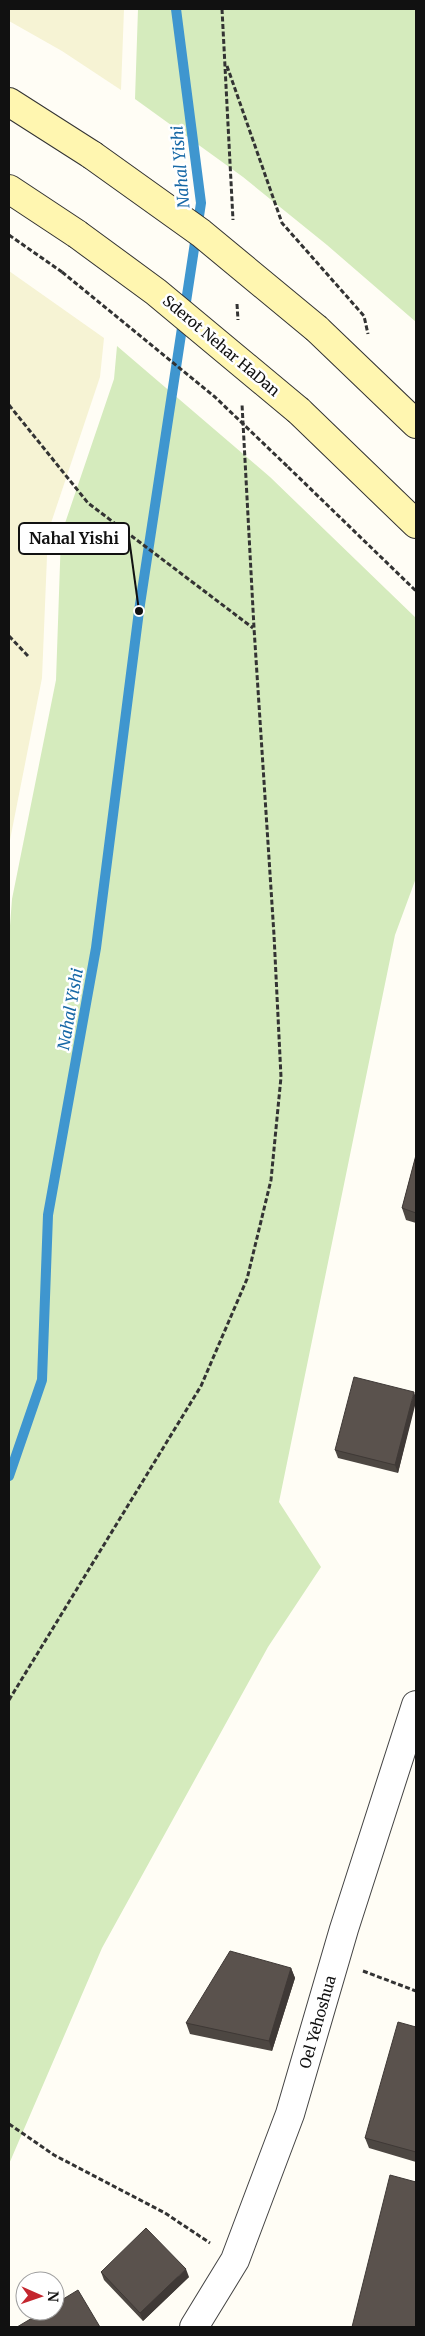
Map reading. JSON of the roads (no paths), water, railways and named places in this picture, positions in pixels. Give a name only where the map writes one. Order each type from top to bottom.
[{"type":"main road","points":[[9,102],[92,155],[200,233],[316,328],[416,424]]},
{"type":"main road","name":"Sderot Nehar HaDan","points":[[9,189],[77,234],[156,292],[299,411],[416,524]]},
{"type":"street","name":"Oel Yehoshua","points":[[194,2327],[235,2260],[290,2114],[335,1961],[416,1705]]},
{"type":"waterway","name":"Nahal Yishi","points":[[9,1476],[42,1380],[48,1215],[96,948],[139,611],[201,203],[176,9]]},
{"type":"place","name":"Nahal Yishi","points":[[139,611]]}]
